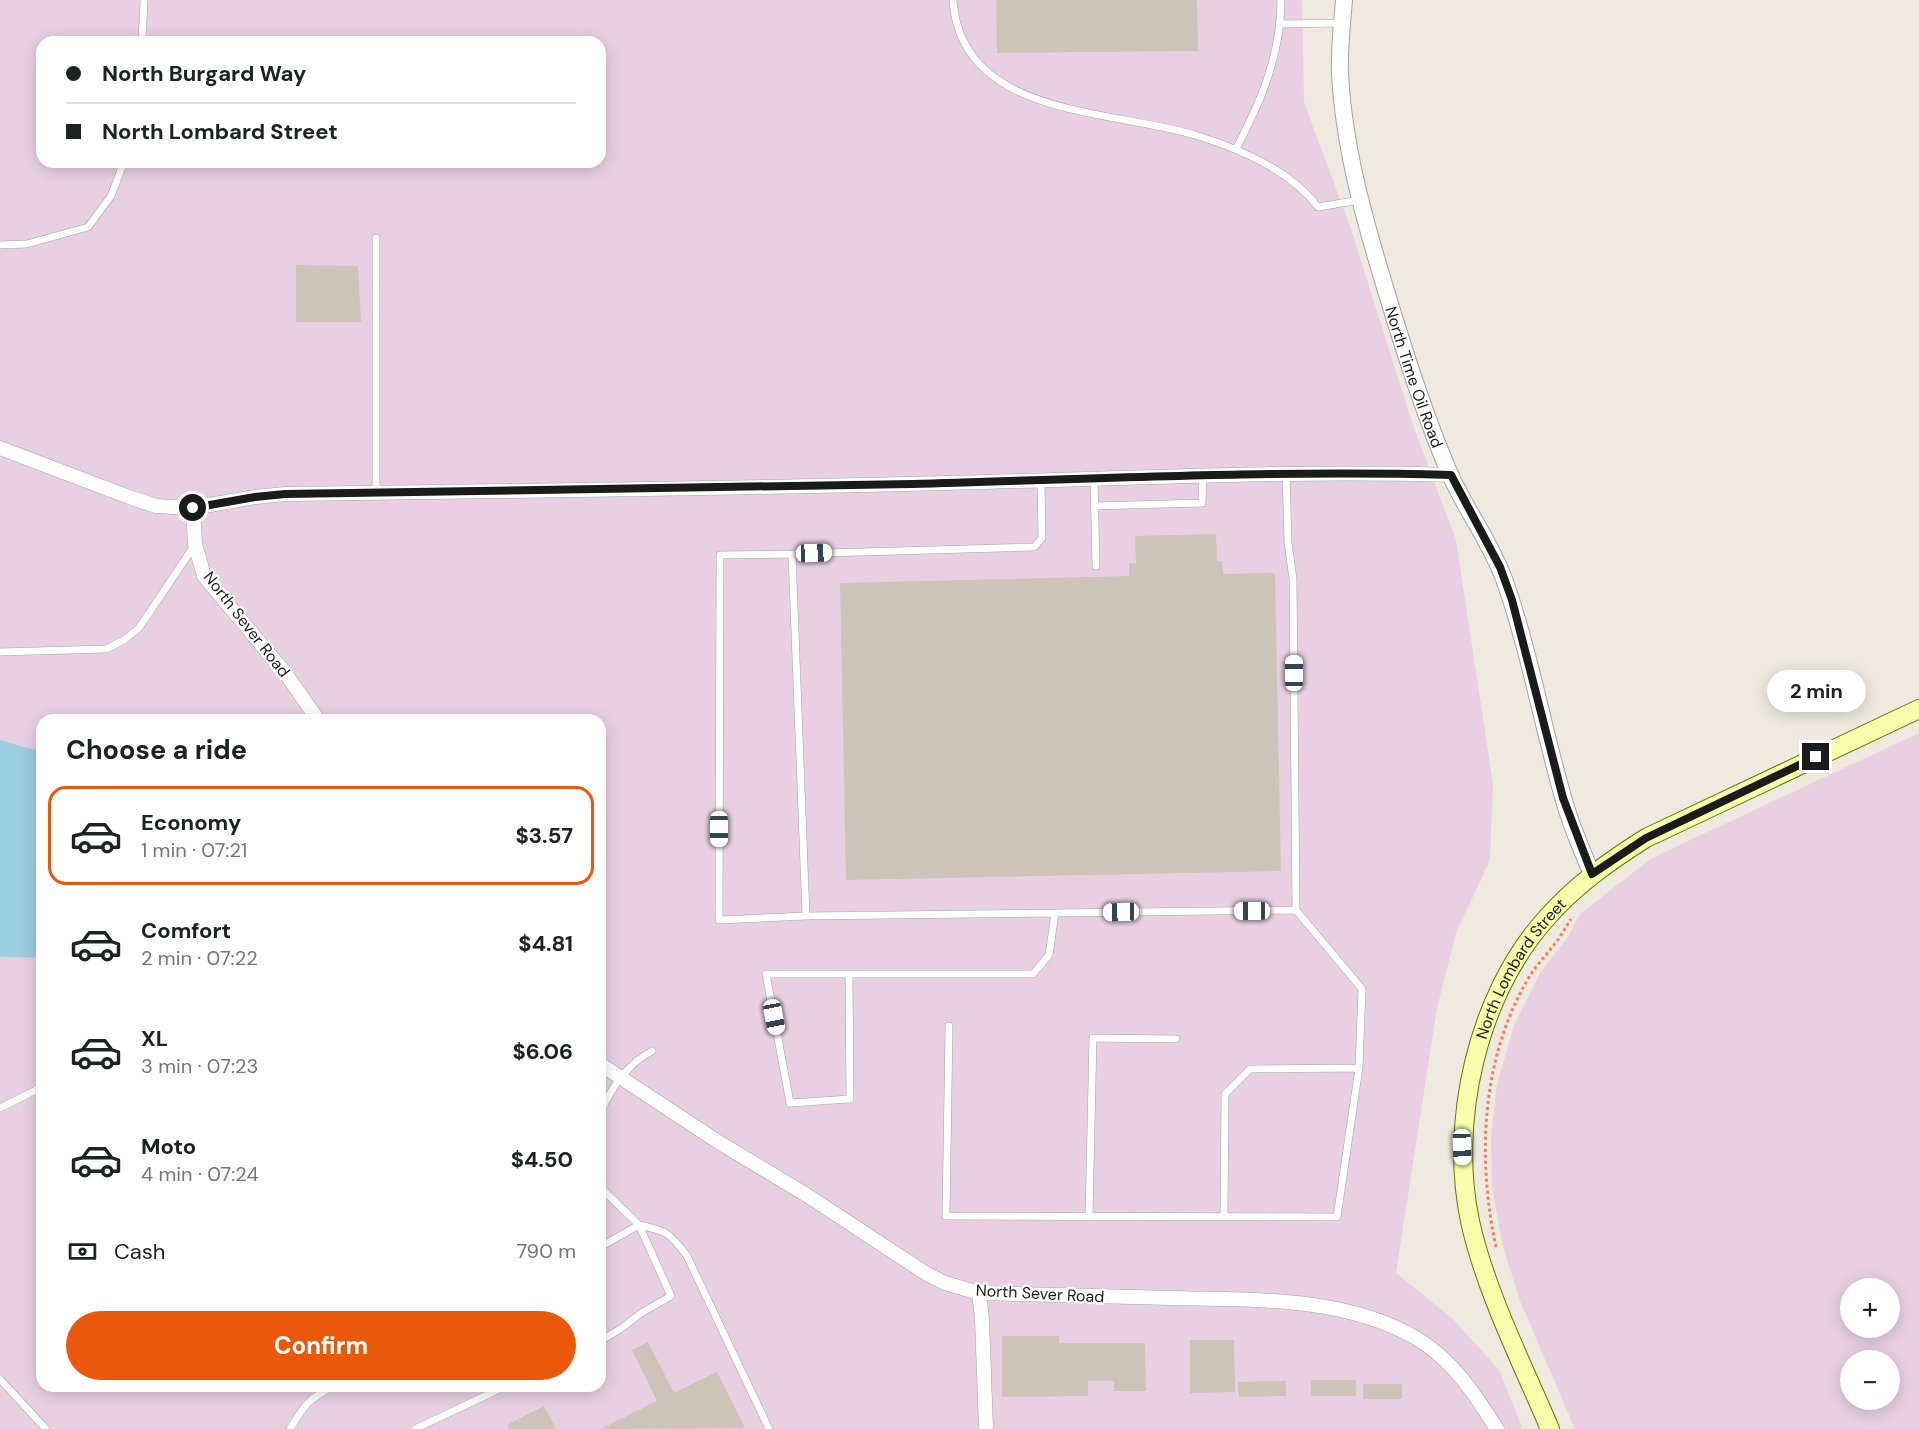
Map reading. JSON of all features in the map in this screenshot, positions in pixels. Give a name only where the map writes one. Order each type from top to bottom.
[{"type":"main road","name":"North Lombard Street","points":[[1550,1429],[1487,1278],[1474,1237],[1465,1193],[1463,1128],[1476,1058],[1504,980],[1543,922],[1564,899],[1592,874],[1646,838],[1919,709]]},
{"type":"street","name":"North Time Oil Road","points":[[1344,0],[1340,72],[1344,110],[1360,200],[1424,410],[1451,475],[1500,567],[1512,600],[1563,798],[1592,874]]},
{"type":"street","points":[[0,448],[156,506],[193,508],[255,497],[376,493],[1041,481],[1286,473],[1451,475]]},
{"type":"street","name":"North Sever Road","points":[[193,508],[195,543],[204,576],[286,674],[314,714]]},
{"type":"street","name":"North Sever Road","points":[[606,1068],[720,1143],[805,1194],[927,1274],[945,1283],[979,1293],[1260,1301],[1352,1312],[1388,1323],[1428,1346],[1464,1379],[1497,1429]]},
{"type":"street","points":[[979,1293],[986,1429]]},
{"type":"lane","points":[[142,36],[144,0]]},
{"type":"lane","points":[[953,0],[961,40],[972,58],[988,73],[1034,100],[1197,135],[1236,149],[1271,168],[1308,193],[1318,207],[1360,200]]},
{"type":"lane","points":[[1236,149],[1258,107],[1270,75],[1281,24],[1281,0]]},
{"type":"lane","points":[[1281,24],[1342,23]]},
{"type":"lane","points":[[0,245],[27,244],[88,227],[111,196],[121,168]]},
{"type":"lane","points":[[376,238],[376,493]]},
{"type":"lane","points":[[949,1026],[946,1216],[1337,1217],[1359,1068],[1362,989],[1296,910],[1293,579],[1288,542],[1286,473]]},
{"type":"lane","points":[[1094,506],[1202,502],[1203,476]]},
{"type":"lane","points":[[1094,479],[1096,566]]},
{"type":"lane","points":[[1041,481],[1042,538],[1034,547],[720,555],[719,920],[806,916],[1296,910]]},
{"type":"lane","points":[[0,651],[106,649],[124,640],[139,628],[195,543]]},
{"type":"lane","points":[[792,554],[806,916]]},
{"type":"lane","points":[[849,974],[850,1099],[790,1103],[766,974],[849,974],[1033,974],[1049,955],[1055,913]]},
{"type":"lane","points":[[1089,1216],[1093,1038],[1176,1039]]},
{"type":"lane","points":[[606,1102],[620,1076],[642,1056],[652,1051]]},
{"type":"lane","points":[[1224,1216],[1225,1094],[1250,1069],[1359,1068]]},
{"type":"lane","points":[[0,1108],[36,1090]]},
{"type":"lane","points":[[606,1193],[639,1225],[672,1296],[641,1312],[606,1337]]},
{"type":"lane","points":[[606,1244],[639,1225],[672,1235],[687,1256],[769,1429]]},
{"type":"lane","points":[[0,1379],[46,1429]]},
{"type":"lane","points":[[290,1429],[312,1397],[322,1392]]},
{"type":"lane","points":[[415,1429],[493,1392]]},
{"type":"path","name":"North Lombard Street","points":[[1498,1255],[1490,1220],[1485,1164],[1486,1115],[1497,1055],[1516,1000],[1528,977],[1555,945],[1572,918]]},
{"type":"shaded area","points":[[0,0],[1302,0],[1304,102],[1351,229],[1413,425],[1456,540],[1493,784],[1490,860],[1456,933],[1437,1008],[1396,1273],[1453,1319],[1499,1370],[1523,1429],[0,1429],[0,957],[36,958],[36,1392],[606,1392],[606,714],[36,714],[36,749],[0,740]]},
{"type":"shaded area","points":[[1919,733],[1919,1429],[1575,1429],[1520,1301],[1502,1243],[1492,1186],[1491,1137],[1497,1084],[1514,1025],[1540,973],[1567,938],[1581,913],[1652,858]]},
{"type":"water","points":[[0,740],[36,749],[36,958],[0,957]]},
{"type":"building","points":[[996,0],[1197,0],[1198,51],[997,53]]},
{"type":"building","points":[[296,265],[358,266],[361,322],[296,322]]},
{"type":"building","points":[[1216,534],[1217,561],[1222,561],[1223,574],[1275,573],[1281,871],[846,880],[840,583],[1129,576],[1129,563],[1136,563],[1135,536]]},
{"type":"building","points":[[1002,1336],[1059,1336],[1059,1343],[1145,1343],[1146,1391],[1114,1391],[1114,1381],[1088,1381],[1088,1396],[1002,1397]]},
{"type":"building","points":[[1190,1340],[1234,1340],[1235,1392],[1190,1393]]},
{"type":"building","points":[[648,1342],[674,1393],[717,1372],[745,1428],[601,1429],[657,1401],[632,1350]]},
{"type":"building","points":[[1311,1380],[1356,1380],[1356,1396],[1311,1396]]},
{"type":"building","points":[[1286,1381],[1286,1396],[1239,1397],[1238,1382]]},
{"type":"building","points":[[1363,1384],[1402,1384],[1402,1399],[1363,1399]]},
{"type":"building","points":[[544,1406],[556,1429],[509,1429],[507,1425]]},
{"type":"route","points":[[193,508],[285,494],[815,486],[1286,473],[1451,475],[1500,567],[1512,600],[1570,822],[1592,874],[1646,838],[1816,757]]}]
